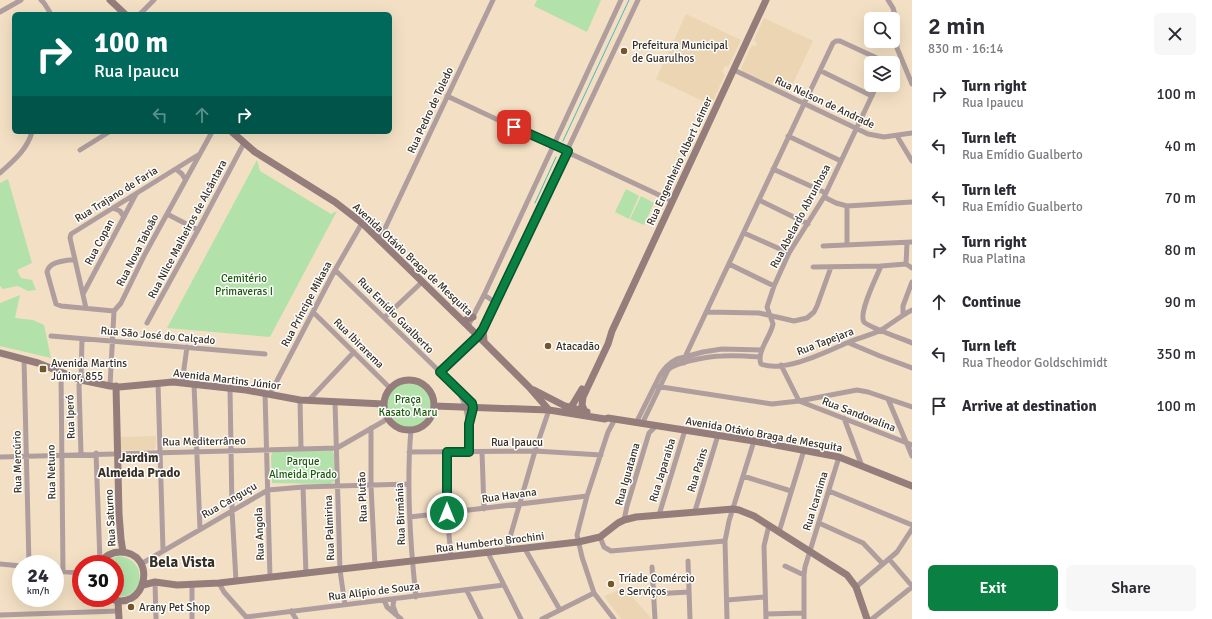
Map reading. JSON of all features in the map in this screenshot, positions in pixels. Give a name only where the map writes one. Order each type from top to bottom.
[{"type":"street","points":[[0,12],[21,0]]},
{"type":"street","points":[[41,0],[50,12]]},
{"type":"street","points":[[110,0],[123,12]]},
{"type":"street","points":[[142,12],[154,0]]},
{"type":"street","name":"Rua Pedro de Toledo","points":[[379,240],[492,0]]},
{"type":"street","points":[[466,323],[473,317],[484,295],[621,0]]},
{"type":"street","points":[[440,372],[481,339],[483,329],[638,0]]},
{"type":"street","name":"Rua Engenheiro Albert Leimer","points":[[582,413],[582,400],[608,344],[612,331],[766,0]]},
{"type":"street","points":[[888,0],[893,8],[897,22],[896,40],[898,51],[912,84]]},
{"type":"street","points":[[684,363],[685,357],[773,168],[833,44],[836,41],[840,41],[872,56]]},
{"type":"street","name":"Rua Nelson de Andrade","points":[[734,70],[856,129],[875,136],[897,136],[912,133]]},
{"type":"street","points":[[821,71],[872,96]]},
{"type":"street","name":"Rua Abelardo Abrunhosa","points":[[760,356],[774,324],[768,305],[774,286],[789,253],[825,195],[874,92]]},
{"type":"street","points":[[447,96],[568,151],[672,201]]},
{"type":"street","points":[[0,174],[20,155],[27,145],[31,134]]},
{"type":"street","points":[[80,150],[106,134]]},
{"type":"street","name":"Rua Nova Taboão","points":[[114,310],[121,303],[166,214],[211,134]]},
{"type":"street","name":"Avenida Otávio Braga de Mesquita","points":[[234,134],[244,144],[266,160],[335,202],[362,223],[466,323],[529,387],[549,410],[605,416],[611,419],[718,435],[839,457],[912,486]]},
{"type":"street","points":[[788,136],[841,161]]},
{"type":"street","points":[[897,136],[912,161]]},
{"type":"street","name":"Rua Nilce Malheiros de Alcântara","points":[[147,323],[244,144]]},
{"type":"street","name":"Rua Trajano de Faria","points":[[75,259],[70,238],[73,233],[200,153]]},
{"type":"street","points":[[773,168],[825,195],[836,203],[847,206],[912,202]]},
{"type":"street","points":[[176,169],[185,179]]},
{"type":"street","name":"Rua Copan","points":[[83,294],[137,193]]},
{"type":"street","points":[[759,200],[808,224]]},
{"type":"street","points":[[847,206],[847,245]]},
{"type":"street","points":[[113,208],[120,211],[124,217]]},
{"type":"street","points":[[166,214],[198,230]]},
{"type":"street","name":"Rua Príncipe Mikasa","points":[[267,394],[362,223]]},
{"type":"street","points":[[374,235],[385,228]]},
{"type":"street","points":[[744,232],[789,253]]},
{"type":"street","points":[[823,246],[910,242],[906,264]]},
{"type":"street","points":[[86,308],[75,259],[50,266],[47,272],[56,304],[61,306],[86,308],[114,310],[112,340],[113,386]]},
{"type":"street","points":[[729,264],[774,286]]},
{"type":"street","points":[[813,267],[906,264],[912,268]]},
{"type":"street","points":[[881,266],[862,313],[862,317],[865,323],[912,342]]},
{"type":"street","points":[[707,312],[758,313],[794,321],[807,318],[811,315],[820,300],[831,267]]},
{"type":"street","name":"Rua Emídio Gualberto","points":[[335,270],[472,403],[473,408],[469,424]]},
{"type":"street","name":"Rua Copan","points":[[80,282],[91,279]]},
{"type":"street","points":[[385,317],[422,282]]},
{"type":"street","points":[[903,315],[903,306],[912,282]]},
{"type":"street","points":[[484,295],[496,302]]},
{"type":"street","name":"Rua Tapejara","points":[[760,356],[759,360],[761,364],[765,366],[795,363],[817,356],[880,330],[912,310]]},
{"type":"street","name":"Rua Ibirarema","points":[[313,312],[390,388]]},
{"type":"street","name":"Rua Engenheiro Albert Leimer","points":[[582,413],[578,399],[582,388],[604,342],[612,331]]},
{"type":"street","name":"Rua São José do Calçado","points":[[51,336],[265,354]]},
{"type":"street","name":"Rua Iperó","points":[[81,454],[79,385],[81,380],[82,339]]},
{"type":"street","points":[[849,342],[912,368]]},
{"type":"street","points":[[182,383],[187,347]]},
{"type":"street","points":[[641,423],[657,386],[660,375],[668,364],[677,359],[722,349],[762,350]]},
{"type":"street","points":[[309,400],[354,352]]},
{"type":"street","name":"Avenida Martins Júnior","points":[[0,353],[24,359],[81,380],[113,386],[182,383],[230,388],[300,400],[384,404]]},
{"type":"street","points":[[657,386],[670,368],[684,363],[723,355],[760,356]]},
{"type":"street","name":"Rua Mercúrio","points":[[24,359],[29,555]]},
{"type":"street","points":[[781,365],[798,401]]},
{"type":"street","name":"Rua Netuno","points":[[60,372],[63,555]]},
{"type":"street","points":[[403,381],[416,381],[428,389],[434,406],[429,420],[420,428],[411,430],[399,428],[391,422],[387,418],[384,404],[386,395],[390,388],[403,381]]},
{"type":"street","points":[[158,383],[163,550]]},
{"type":"street","points":[[194,384],[200,529]]},
{"type":"street","name":"Rua Saturno","points":[[113,386],[118,453],[120,539],[123,552]]},
{"type":"street","points":[[657,386],[772,404],[798,401],[857,390],[868,392],[912,408]]},
{"type":"street","name":"Avenida Otávio Braga de Mesquita","points":[[529,387],[569,409]]},
{"type":"street","points":[[230,388],[232,510],[236,581]]},
{"type":"street","points":[[569,409],[582,388]]},
{"type":"street","name":"Rua Emídio Gualberto","points":[[459,391],[466,408],[469,424],[469,452]]},
{"type":"street","name":"Rua Angola","points":[[267,394],[266,450],[270,578]]},
{"type":"street","points":[[888,399],[910,444],[912,456]]},
{"type":"street","points":[[300,400],[301,448]]},
{"type":"street","name":"Rua Sandovalina","points":[[798,401],[910,444]]},
{"type":"street","name":"Rua Palmirina","points":[[335,402],[340,570],[345,605]]},
{"type":"street","points":[[434,406],[549,410],[569,409],[582,413]]},
{"type":"street","points":[[506,551],[535,451],[549,410]]},
{"type":"street","points":[[337,448],[387,418]]},
{"type":"street","points":[[844,418],[862,466]]},
{"type":"street","points":[[611,419],[587,496],[577,535],[594,593],[614,619]]},
{"type":"street","name":"Rua Iguatama","points":[[641,423],[649,433]]},
{"type":"street","name":"Rua Iguatama","points":[[624,520],[649,433],[656,426]]},
{"type":"street","name":"Rua Plutão","points":[[371,428],[371,486],[375,566]]},
{"type":"street","name":"Rua Birmânia","points":[[411,430],[409,484],[412,562],[416,597]]},
{"type":"street","name":"Rua Japaraiba","points":[[659,515],[685,430]]},
{"type":"street","name":"Rua Pains","points":[[695,511],[718,435]]},
{"type":"street","points":[[727,619],[725,541],[733,508],[754,441]]},
{"type":"street","name":"Rua Mediterrâneo","points":[[0,457],[61,454],[337,448]]},
{"type":"street","points":[[780,532],[804,450]]},
{"type":"street","name":"Rua Ipaucu","points":[[409,452],[535,451],[600,455]]},
{"type":"street","points":[[447,452],[447,513],[451,558]]},
{"type":"street","points":[[482,452],[484,509]]},
{"type":"street","points":[[96,454],[100,555]]},
{"type":"street","name":"Rua Icaraima","points":[[804,619],[804,575],[839,457]]},
{"type":"street","points":[[743,476],[791,491]]},
{"type":"street","name":"Rua Canguçu","points":[[141,564],[268,490],[303,487],[409,484]]},
{"type":"street","points":[[303,487],[306,574]]},
{"type":"street","points":[[828,491],[912,525]]},
{"type":"street","name":"Rua Havana","points":[[410,517],[587,496]]},
{"type":"street","name":"Rua Humberto Brochini","points":[[143,585],[155,582],[177,585],[221,583],[525,549],[578,542],[600,536],[624,520],[733,508],[754,516],[810,551],[847,575],[856,587]]},
{"type":"street","points":[[819,523],[863,543],[883,564]]},
{"type":"street","points":[[769,525],[764,546],[766,616],[804,613]]},
{"type":"street","points":[[867,619],[856,587],[889,560],[901,548],[912,529]]},
{"type":"street","points":[[600,536],[604,547],[612,551],[725,541]]},
{"type":"street","points":[[525,549],[560,610]]},
{"type":"street","points":[[109,555],[112,553],[123,552],[133,556],[141,564],[144,574],[143,585],[139,592],[133,597],[124,600]]},
{"type":"street","points":[[488,553],[521,619]]},
{"type":"street","points":[[872,619],[912,587],[889,560]]},
{"type":"street","points":[[688,561],[690,619]]},
{"type":"street","points":[[0,564],[12,565]]},
{"type":"street","points":[[785,566],[804,575]]},
{"type":"street","points":[[652,567],[655,619]]},
{"type":"street","name":"Rua Humberto Brochini","points":[[144,574],[155,582]]},
{"type":"street","points":[[155,582],[156,619]]},
{"type":"street","points":[[221,583],[224,592],[247,618]]},
{"type":"street","points":[[192,585],[192,619]]},
{"type":"street","name":"Rua Alípio de Souza","points":[[247,618],[291,611],[467,591],[504,585]]},
{"type":"street","points":[[467,591],[481,619]]},
{"type":"street","points":[[654,594],[689,592]]},
{"type":"street","points":[[542,619],[594,593]]},
{"type":"street","points":[[727,600],[765,597]]},
{"type":"street","points":[[394,599],[393,606],[398,617]]},
{"type":"street","points":[[384,600],[387,607],[398,617]]},
{"type":"street","points":[[291,611],[296,619]]},
{"type":"street","points":[[0,615],[119,615]]},
{"type":"shaded area","points":[[686,14],[741,40],[728,67],[725,66],[722,72],[725,75],[711,105],[656,79]]},
{"type":"shaded area","points":[[764,18],[813,41],[788,94],[743,72],[741,68],[752,45],[755,47],[757,43],[754,40]]},
{"type":"shaded area","points":[[156,436],[156,445],[154,450],[120,450],[120,437]]},
{"type":"shaded area","points":[[625,588],[652,619],[621,619],[604,596]]},
{"type":"green space","points":[[537,0],[601,0],[587,32],[534,6]]},
{"type":"green space","name":"Cemitério Primaveras I","points":[[257,160],[260,171],[331,214],[337,211],[270,337],[167,328]]},
{"type":"green space","points":[[8,179],[32,263],[17,270],[21,278],[32,280],[36,290],[28,291],[18,286],[3,289],[0,286],[0,183]]},
{"type":"green space","points":[[626,189],[639,196],[629,219],[615,212]]},
{"type":"green space","points":[[641,196],[654,203],[644,225],[630,219]]},
{"type":"green space","points":[[20,295],[15,318],[33,320],[44,325],[51,358],[0,346],[0,303]]},
{"type":"green space","name":"Praça Kasato Maru","points":[[409,380],[419,382],[427,387],[432,395],[434,405],[432,415],[427,423],[419,428],[409,430],[399,428],[391,423],[386,415],[384,405],[386,395],[391,387],[399,382]]},
{"type":"green space","name":"Parque Almeida Prado","points":[[332,450],[334,454],[335,481],[330,484],[272,483],[271,456],[273,451]]},
{"type":"green space","points":[[124,558],[129,559],[136,565],[140,580],[132,593],[125,596]]},
{"type":"waterway","points":[[563,141],[629,0]]},
{"type":"waterway","points":[[535,203],[556,157]]},
{"type":"place","name":"Prefeitura Municipal de Guarulhos","points":[[624,51]]},
{"type":"place","name":"Atacadão","points":[[548,346]]},
{"type":"place","name":"Avenida Martins Júnior, 855","points":[[43,369]]},
{"type":"place","name":"Tríade Comércio e Serviços","points":[[611,584]]},
{"type":"place","name":"Arany Pet Shop","points":[[131,607]]},
{"type":"district","name":"Jardim Almeida Prado","points":[[139,464]]},
{"type":"district","name":"Bela Vista","points":[[182,562]]},
{"type":"route","points":[[447,513],[447,452],[469,452],[469,424],[473,406],[472,403],[440,372],[478,336],[485,326],[568,151],[514,127]]}]
